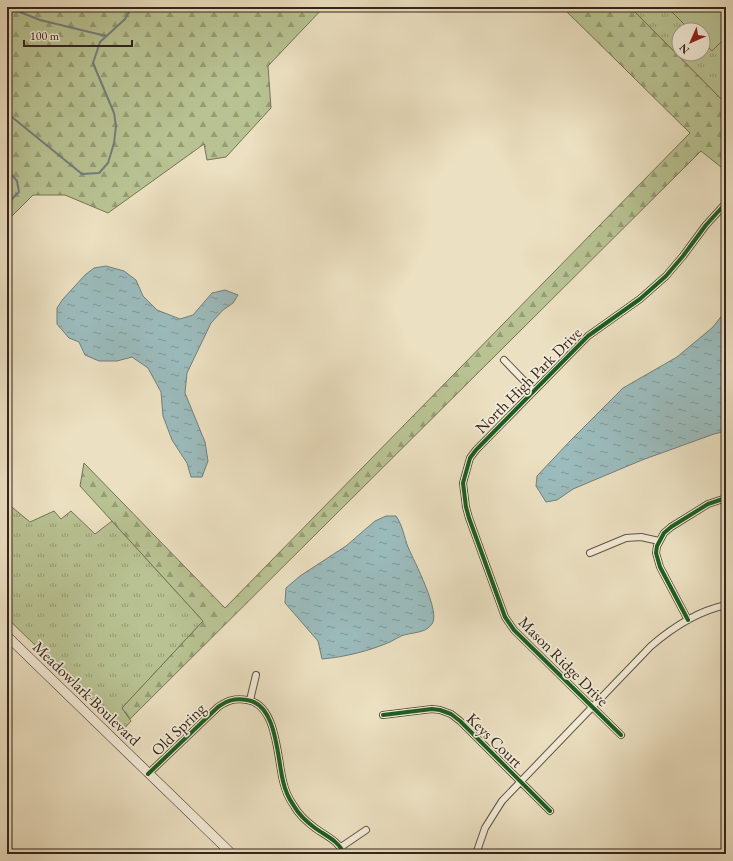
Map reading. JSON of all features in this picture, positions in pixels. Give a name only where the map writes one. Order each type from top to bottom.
[{"type":"street","name":"North High Park Drive","points":[[463,483],[470,458],[486,439],[588,336],[640,299],[666,276],[706,225],[726,203]]},
{"type":"street","points":[[504,360],[534,390]]},
{"type":"street","name":"Mason Ridge Drive","points":[[463,483],[469,518],[505,617],[514,630],[622,735]]},
{"type":"street","points":[[688,620],[658,564],[656,553],[659,541],[664,533],[677,523],[708,504],[726,498]]},
{"type":"street","points":[[590,553],[626,538],[641,537],[659,541]]},
{"type":"street","points":[[476,854],[485,828],[495,810],[520,781],[651,646],[675,626],[707,609],[726,605]]},
{"type":"street","name":"Meadowlark Boulevard","points":[[7,636],[232,854]]},
{"type":"street","points":[[256,675],[250,700],[259,704],[270,719],[283,783],[293,806],[310,824],[341,847],[344,854]]},
{"type":"street","name":"Old Spring","points":[[148,774],[226,701],[233,699],[250,700]]},
{"type":"street","name":"Keys Court","points":[[383,715],[432,709],[451,714],[550,811]]},
{"type":"street","points":[[341,847],[366,830]]},
{"type":"green space","points":[[7,7],[324,7],[268,66],[271,108],[226,157],[207,160],[204,144],[108,213],[65,195],[33,195],[7,221]]},
{"type":"green space","points":[[562,7],[630,7],[671,48],[671,62],[684,62],[726,104],[726,171],[701,151],[130,719],[122,708],[203,621],[80,486],[84,463],[225,608],[690,133]]},
{"type":"green space","points":[[630,7],[726,7],[726,104],[684,62],[711,62],[711,22],[671,22],[671,48]]},
{"type":"green space","points":[[667,7],[726,7],[726,37],[712,51],[711,22],[682,22]]},
{"type":"green space","points":[[7,503],[30,522],[54,511],[61,519],[71,511],[95,534],[112,521],[203,621],[122,708],[131,721],[123,730],[7,618]]},
{"type":"water","points":[[106,266],[124,271],[136,280],[143,296],[157,310],[180,319],[193,315],[212,293],[225,290],[238,295],[233,303],[223,310],[211,323],[187,373],[185,393],[205,442],[208,461],[202,477],[191,477],[187,463],[172,440],[163,416],[161,392],[148,368],[132,357],[117,361],[99,361],[85,355],[79,342],[69,338],[57,324],[57,308],[63,299],[85,275],[94,268]]},
{"type":"water","points":[[726,310],[726,431],[642,460],[573,489],[557,500],[546,502],[536,486],[537,476],[623,388],[677,357],[713,327]]},
{"type":"water","points":[[386,516],[396,516],[400,524],[408,547],[421,574],[430,598],[434,618],[432,624],[426,630],[401,636],[390,642],[365,651],[322,659],[318,641],[285,603],[286,588],[300,576],[346,546],[375,521]]},
{"type":"waterway","points":[[7,7],[40,20],[106,36]]},
{"type":"waterway","points":[[7,113],[82,174],[99,173],[108,163],[114,143],[116,126],[114,113],[93,63],[100,42],[125,19],[132,7]]},
{"type":"waterway","points":[[7,169],[17,181],[19,192],[7,204]]},
{"type":"cycle path","points":[[621,735],[514,630],[505,617],[469,518],[463,483],[470,458],[476,450],[588,336],[640,299],[666,276],[706,225],[726,203]]},
{"type":"cycle path","points":[[688,620],[660,567],[656,553],[657,546],[664,533],[671,527],[708,504],[726,498]]},
{"type":"cycle path","points":[[148,774],[218,707],[228,701],[239,699],[257,704],[264,711],[270,721],[277,746],[284,784],[290,800],[303,818],[336,842],[344,854]]},
{"type":"cycle path","points":[[383,715],[432,709],[451,714],[460,721],[550,811]]}]
